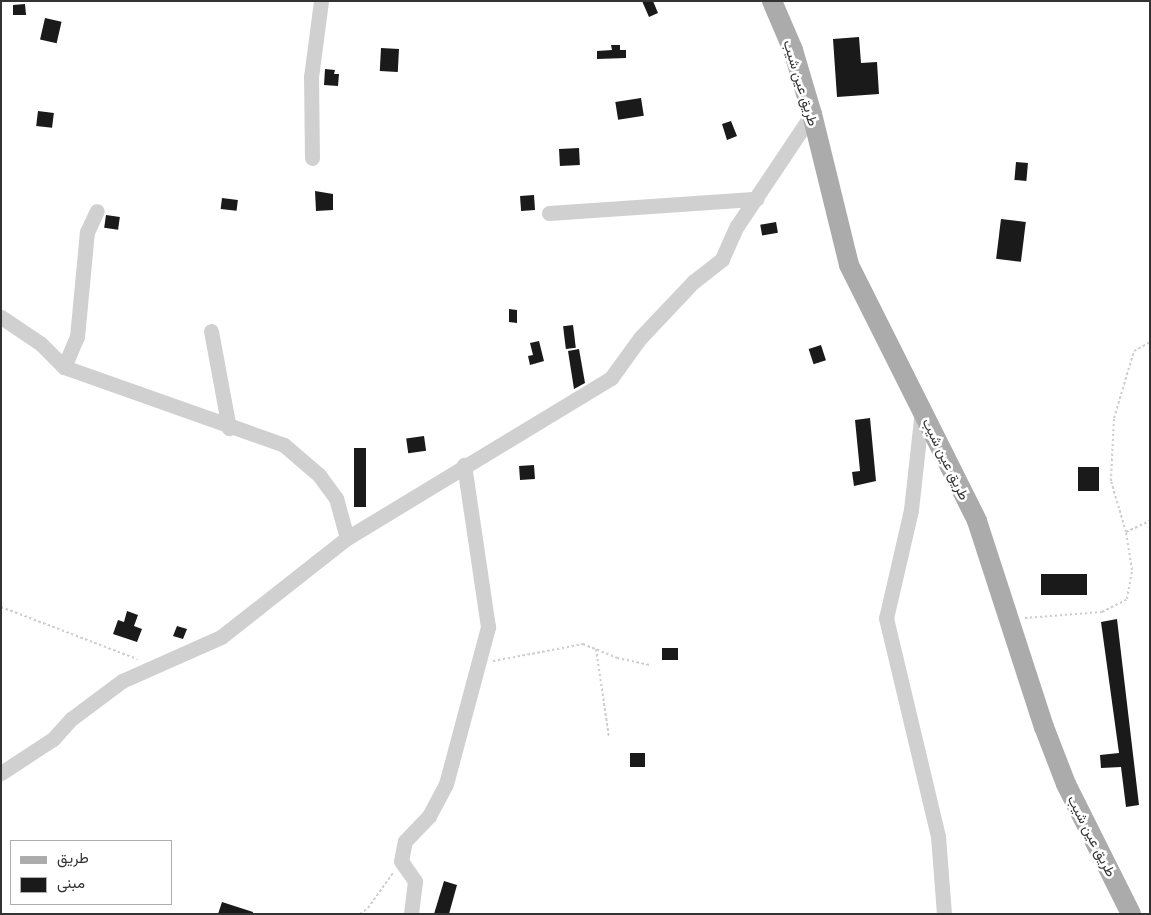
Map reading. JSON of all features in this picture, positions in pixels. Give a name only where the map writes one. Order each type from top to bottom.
[{"type":"main road","name":"طريق عين شيب","points":[[772,1],[793,50],[812,114],[849,265],[977,521],[1044,727],[1066,784],[1131,914]]},
{"type":"street","points":[[312,158],[311,77],[321,1]]},
{"type":"street","points":[[1,773],[53,738],[98,696],[154,666],[221,637],[347,538],[464,465],[611,378],[647,331],[693,282],[722,259],[737,226],[757,199],[812,114]]},
{"type":"street","points":[[549,213],[757,199]]},
{"type":"street","points":[[64,367],[77,336],[87,232],[97,211]]},
{"type":"street","points":[[1,317],[41,344],[64,367],[229,428],[284,445],[303,460],[336,498],[347,538]]},
{"type":"street","points":[[211,331],[229,428]]},
{"type":"street","points":[[922,410],[911,510],[886,618],[938,836],[944,914]]},
{"type":"street","points":[[411,914],[415,881],[401,861],[405,841],[429,816],[446,784],[488,627],[464,465]]},
{"type":"path","points":[[1010,619],[1102,612],[1127,599],[1132,570],[1126,532],[1111,480],[1114,418],[1134,351],[1150,342]]},
{"type":"path","points":[[1126,532],[1150,521]]},
{"type":"path","points":[[1,607],[154,666]]},
{"type":"path","points":[[478,664],[583,644],[617,658],[650,665]]},
{"type":"path","points":[[596,649],[609,737]]},
{"type":"path","points":[[360,914],[368,908],[401,861]]},
{"type":"building","points":[[642,1],[653,1],[658,13],[649,17]]},
{"type":"building","points":[[25,4],[26,15],[13,15],[13,5]]},
{"type":"building","points":[[45,18],[62,22],[57,43],[40,39]]},
{"type":"building","points":[[859,37],[861,63],[877,62],[879,94],[837,97],[833,39]]},
{"type":"building","points":[[611,45],[620,45],[620,50],[626,50],[626,58],[597,59],[597,51],[612,50]]},
{"type":"building","points":[[381,48],[399,49],[398,72],[380,71]]},
{"type":"building","points":[[325,69],[335,70],[334,74],[339,74],[338,86],[324,85]]},
{"type":"building","points":[[641,98],[644,116],[618,120],[615,102]]},
{"type":"building","points":[[38,111],[54,113],[52,128],[36,126]]},
{"type":"building","points":[[731,121],[737,136],[727,140],[722,124]]},
{"type":"building","points":[[579,148],[580,165],[560,166],[559,149]]},
{"type":"building","points":[[1016,162],[1028,163],[1026,181],[1014,180]]},
{"type":"building","points":[[315,191],[333,194],[333,210],[316,211]]},
{"type":"building","points":[[534,195],[535,210],[521,211],[520,196]]},
{"type":"building","points":[[222,198],[238,200],[237,211],[221,209]]},
{"type":"building","points":[[106,215],[120,217],[118,230],[104,228]]},
{"type":"building","points":[[1001,219],[1026,222],[1021,262],[996,259]]},
{"type":"building","points":[[776,222],[778,233],[762,236],[760,225]]},
{"type":"building","points":[[509,309],[517,310],[517,323],[509,322]]},
{"type":"building","points":[[573,325],[576,348],[566,349],[563,326]]},
{"type":"building","points":[[539,341],[544,361],[530,365],[528,356],[533,355],[530,343]]},
{"type":"building","points":[[821,345],[826,360],[814,364],[809,349]]},
{"type":"building","points":[[579,349],[585,383],[574,389],[568,351]]},
{"type":"building","points":[[870,418],[876,481],[854,486],[852,472],[860,471],[855,420]]},
{"type":"building","points":[[424,436],[426,451],[408,453],[406,439]]},
{"type":"building","points":[[354,448],[366,448],[366,507],[354,507]]},
{"type":"building","points":[[534,465],[535,479],[520,480],[519,466]]},
{"type":"building","points":[[1078,467],[1099,467],[1099,491],[1078,491]]},
{"type":"building","points":[[1041,574],[1087,574],[1087,595],[1041,595]]},
{"type":"building","points":[[127,611],[138,615],[134,626],[142,629],[137,642],[113,634],[118,620],[124,622]]},
{"type":"building","points":[[1117,619],[1139,805],[1126,807],[1121,767],[1101,768],[1100,755],[1119,753],[1101,622]]},
{"type":"building","points":[[177,626],[187,629],[183,639],[173,636]]},
{"type":"building","points":[[662,648],[678,648],[678,660],[662,660]]},
{"type":"building","points":[[630,753],[645,753],[645,767],[630,767]]},
{"type":"building","points":[[444,881],[457,885],[449,914],[434,914]]},
{"type":"building","points":[[222,902],[253,912],[253,914],[218,914]]}]
